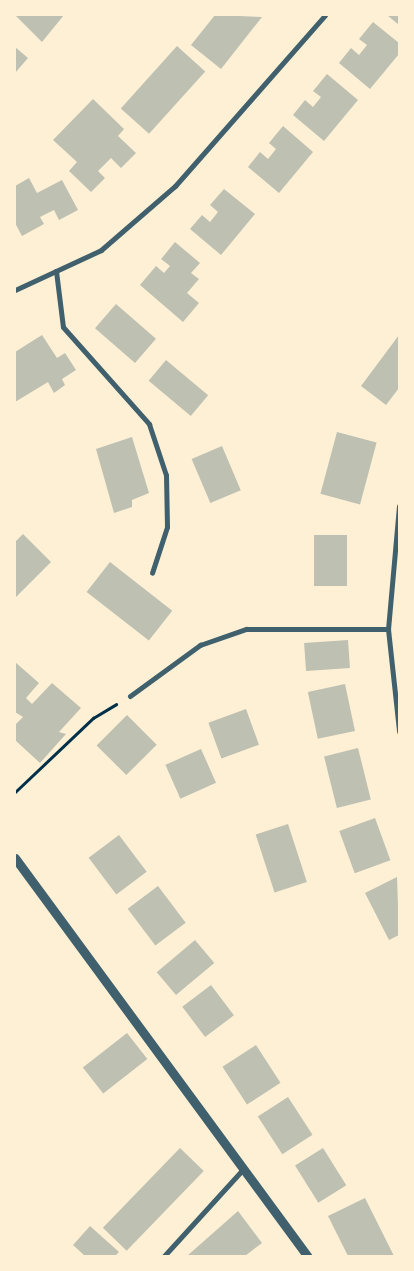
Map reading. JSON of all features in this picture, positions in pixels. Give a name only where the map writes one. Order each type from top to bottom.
[{"type":"street","points":[[15,290],[101,250],[175,186],[326,15]]},
{"type":"street","points":[[56,271],[63,327],[149,424],[166,475],[167,528],[152,572]]},
{"type":"street","points":[[399,506],[388,629],[399,731]]},
{"type":"street","points":[[130,696],[200,645],[246,629],[388,629]]},
{"type":"street","points":[[15,858],[307,1256]]},
{"type":"street","points":[[164,1256],[244,1168]]},
{"type":"path","points":[[15,792],[93,718],[130,696]]},
{"type":"building","points":[[15,15],[64,15],[42,42]]},
{"type":"building","points":[[215,15],[262,17],[221,69],[191,45]]},
{"type":"building","points":[[387,15],[399,15],[399,25]]},
{"type":"building","points":[[373,22],[399,43],[399,54],[370,89],[339,63],[351,48],[359,55],[367,45],[359,39]]},
{"type":"building","points":[[177,46],[205,71],[149,134],[121,108]]},
{"type":"building","points":[[15,47],[28,58],[15,73]]},
{"type":"building","points":[[327,74],[358,100],[324,141],[293,115],[305,100],[313,107],[321,97],[313,91]]},
{"type":"building","points":[[93,99],[124,129],[118,136],[136,153],[121,168],[111,158],[98,171],[105,178],[91,192],[69,171],[77,162],[53,140]]},
{"type":"building","points":[[283,126],[313,152],[279,193],[248,167],[260,152],[268,159],[276,149],[269,143]]},
{"type":"building","points":[[29,178],[37,193],[62,180],[78,210],[59,220],[54,210],[40,217],[44,224],[22,236],[15,223],[15,186]]},
{"type":"building","points":[[224,189],[255,214],[221,255],[190,229],[202,215],[210,222],[218,212],[210,205]]},
{"type":"building","points":[[175,242],[200,263],[191,273],[199,279],[187,293],[199,303],[183,322],[140,285],[156,266],[164,273],[170,266],[161,259]]},
{"type":"building","points":[[116,304],[156,339],[135,363],[95,328]]},
{"type":"building","points":[[42,335],[57,358],[65,353],[76,370],[62,379],[65,385],[54,393],[48,382],[15,402],[15,352]]},
{"type":"building","points":[[399,335],[399,388],[386,405],[361,386]]},
{"type":"building","points":[[166,360],[208,395],[191,416],[149,381]]},
{"type":"building","points":[[337,432],[377,443],[360,504],[320,494]]},
{"type":"building","points":[[132,437],[149,493],[132,500],[132,507],[114,513],[96,449]]},
{"type":"building","points":[[222,446],[241,490],[210,503],[192,459]]},
{"type":"building","points":[[23,534],[51,562],[15,598],[15,542]]},
{"type":"building","points":[[314,535],[347,535],[347,586],[314,586]]},
{"type":"building","points":[[110,562],[172,611],[149,641],[87,592]]},
{"type":"building","points":[[348,640],[350,668],[306,671],[304,643]]},
{"type":"building","points":[[15,662],[39,683],[26,698],[32,704],[52,683],[81,708],[59,732],[66,734],[40,763],[15,740],[15,725],[23,717],[15,712]]},
{"type":"building","points":[[345,684],[355,731],[318,739],[308,692]]},
{"type":"building","points":[[246,709],[259,745],[221,758],[208,723]]},
{"type":"building","points":[[127,715],[157,745],[126,775],[97,745]]},
{"type":"building","points":[[358,748],[371,799],[337,808],[324,756]]},
{"type":"building","points":[[201,749],[216,783],[180,799],[165,765]]},
{"type":"building","points":[[375,818],[390,860],[355,873],[339,831]]},
{"type":"building","points":[[288,824],[307,882],[275,893],[256,835]]},
{"type":"building","points":[[119,835],[147,872],[116,895],[89,858]]},
{"type":"building","points":[[397,877],[399,935],[389,940],[365,893]]},
{"type":"building","points":[[158,886],[186,923],[155,946],[128,909]]},
{"type":"building","points":[[195,940],[214,963],[176,995],[157,972]]},
{"type":"building","points":[[211,985],[234,1015],[205,1037],[182,1007]]},
{"type":"building","points":[[127,1033],[147,1059],[103,1093],[83,1067]]},
{"type":"building","points":[[256,1045],[281,1083],[247,1105],[222,1067]]},
{"type":"building","points":[[288,1097],[313,1135],[282,1154],[258,1117]]},
{"type":"building","points":[[180,1148],[204,1171],[127,1251],[103,1228]]},
{"type":"building","points":[[323,1148],[346,1185],[318,1203],[295,1165]]},
{"type":"building","points":[[365,1198],[394,1256],[348,1256],[328,1216]]},
{"type":"building","points":[[238,1211],[262,1243],[245,1256],[187,1256]]},
{"type":"building","points":[[90,1226],[119,1252],[115,1256],[85,1256],[73,1245]]}]
